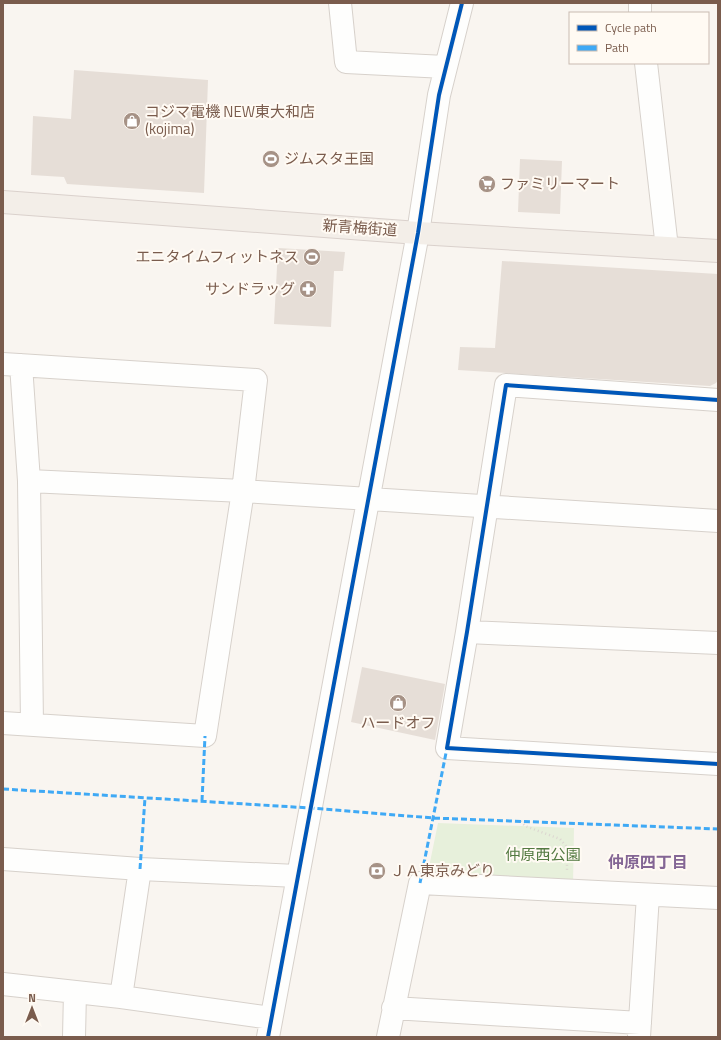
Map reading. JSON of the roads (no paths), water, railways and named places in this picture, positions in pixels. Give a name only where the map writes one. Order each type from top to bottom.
[{"type":"main road","name":"新青梅街道","points":[[3,202],[418,233],[718,251]]},
{"type":"street","points":[[340,3],[346,62],[445,67]]},
{"type":"street","points":[[3,984],[121,997],[270,1027],[418,233],[439,95],[462,3]]},
{"type":"street","points":[[646,64],[667,248]]},
{"type":"street","points":[[3,723],[32,725],[205,736],[243,491],[256,380],[12,364],[29,481],[32,725]]},
{"type":"street","points":[[718,400],[506,385],[447,748],[718,764]]},
{"type":"street","points":[[29,481],[243,491],[718,521]]},
{"type":"street","points":[[467,632],[718,643]]},
{"type":"street","points":[[3,859],[140,869],[297,876]]},
{"type":"street","points":[[121,997],[140,869]]},
{"type":"street","points":[[388,1037],[420,883],[718,898]]},
{"type":"street","points":[[393,1008],[639,1030],[648,895]]},
{"type":"street","points":[[74,1037],[75,992]]},
{"type":"place","name":"コジマ電機 NEW東大和店 (kojima)","points":[[132,121]]},
{"type":"place","name":"ジムスタ王国","points":[[271,159]]},
{"type":"place","name":"ファミリーマート","points":[[487,184]]},
{"type":"place","name":"エニタイムフィットネス","points":[[312,257]]},
{"type":"place","name":"サンドラッグ","points":[[308,289]]},
{"type":"place","name":"ハードオフ","points":[[398,703]]},
{"type":"place","name":"ＪＡ東京みどり","points":[[377,871]]},
{"type":"district","name":"仲原四丁目","points":[[648,862]]},
{"type":"park label","name":"仲原西公園","points":[[543,855]]}]
